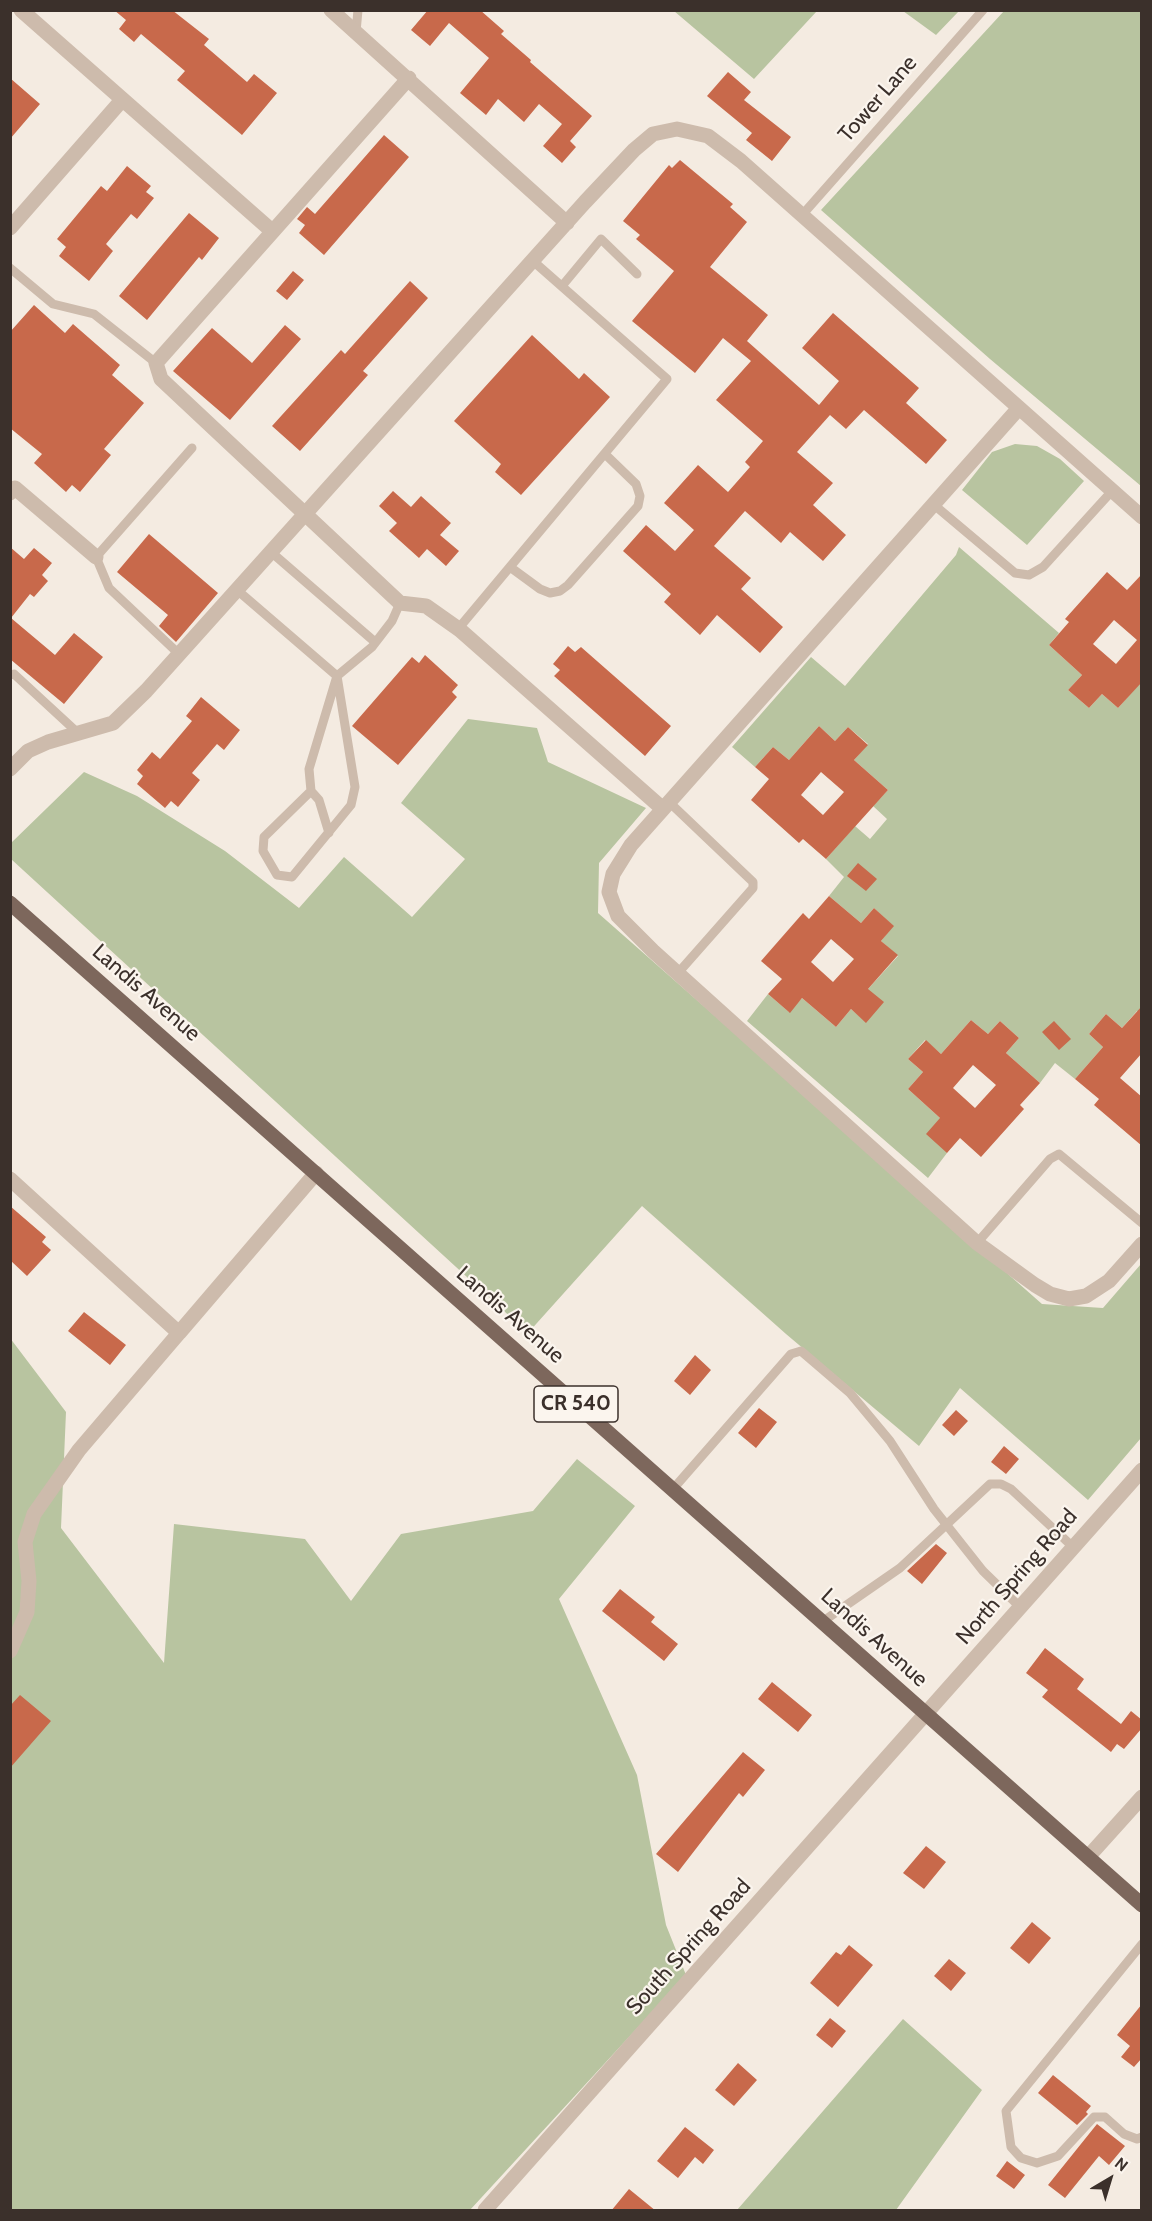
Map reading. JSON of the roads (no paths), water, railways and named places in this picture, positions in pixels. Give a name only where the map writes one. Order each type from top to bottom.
[{"type":"main road","name":"Landis Avenue","points":[[10,903],[1142,1905]]},
{"type":"street","points":[[21,10],[272,231]]},
{"type":"street","points":[[331,10],[567,223]]},
{"type":"street","points":[[408,78],[156,363],[161,380],[400,603],[426,606],[458,629],[666,806]]},
{"type":"street","points":[[10,228],[122,100]]},
{"type":"street","points":[[10,769],[28,751],[113,723],[179,654],[567,223],[634,150],[653,134],[677,129],[708,136],[803,214],[1142,517]]},
{"type":"street","points":[[1019,408],[666,806],[619,862],[609,892],[618,916],[678,973],[977,1243],[1035,1285],[1050,1294],[1068,1299],[1086,1296],[1109,1281],[1142,1244]]},
{"type":"street","points":[[12,489],[96,557]]},
{"type":"street","points":[[10,1651],[27,1612],[29,1581],[25,1542],[34,1514],[79,1450],[316,1173]]},
{"type":"street","points":[[10,1179],[179,1333]]},
{"type":"street","name":"North Spring Road","points":[[926,1714],[1142,1470]]},
{"type":"street","name":"South Spring Road","points":[[485,2211],[926,1714]]},
{"type":"street","points":[[1088,1857],[1142,1797]]},
{"type":"lane","points":[[356,32],[358,10]]},
{"type":"lane","name":"Tower Lane","points":[[803,214],[983,10]]},
{"type":"lane","points":[[562,286],[601,239],[637,274]]},
{"type":"lane","points":[[458,629],[667,379],[533,261]]},
{"type":"lane","points":[[10,268],[53,304],[94,314],[156,363]]},
{"type":"lane","points":[[179,654],[109,588],[96,557],[192,447]]},
{"type":"lane","points":[[510,567],[540,589],[550,593],[560,591],[638,507],[640,496],[636,484],[605,454]]},
{"type":"lane","points":[[933,504],[1015,573],[1029,575],[1043,567],[1112,491]]},
{"type":"lane","points":[[271,552],[375,642]]},
{"type":"lane","points":[[237,590],[337,676],[355,787],[351,805],[292,877],[278,875],[263,851],[264,837],[311,791]]},
{"type":"lane","points":[[329,833],[319,800],[311,791],[309,769],[337,676],[375,642],[392,621],[400,603]]},
{"type":"lane","points":[[10,675],[14,674],[78,733]]},
{"type":"lane","points":[[666,806],[753,882],[753,888],[678,973]]},
{"type":"lane","points":[[977,1243],[1050,1159],[1059,1154],[1142,1223]]},
{"type":"lane","points":[[673,1489],[790,1354],[801,1351],[850,1393],[890,1441],[945,1523],[983,1571],[1021,1608]]},
{"type":"lane","points":[[822,1622],[900,1568],[945,1523],[990,1484],[1001,1484],[1026,1501],[1073,1547]]},
{"type":"lane","points":[[1142,1944],[1006,2111],[1011,2147],[1021,2158],[1037,2163],[1058,2156],[1094,2117],[1105,2117],[1124,2134],[1137,2139],[1142,2137]]}]
